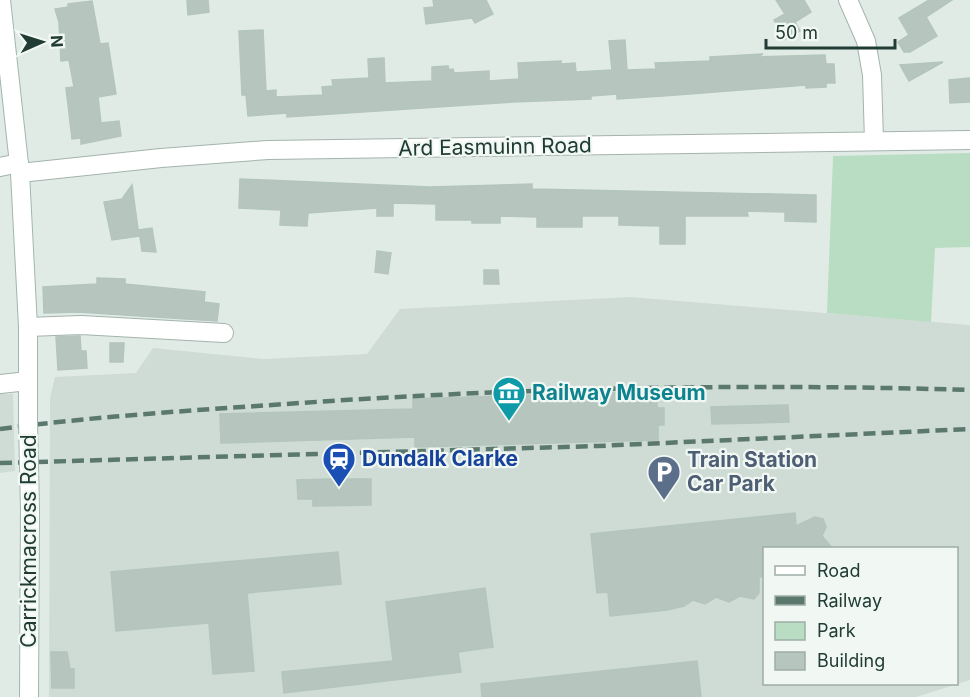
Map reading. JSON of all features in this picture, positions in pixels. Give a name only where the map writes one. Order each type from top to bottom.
[{"type":"street","points":[[1,0],[20,168],[28,327],[81,325],[224,333]]},
{"type":"street","points":[[854,2],[866,40],[872,75],[874,141]]},
{"type":"street","name":"Ard Easmuinn Road","points":[[0,167],[20,168],[268,150],[970,140]]},
{"type":"street","name":"Carrickmacross Road","points":[[28,327],[29,697]]},
{"type":"street","points":[[0,384],[28,383]]},
{"type":"shaded area","points":[[630,297],[970,325],[970,680],[958,684],[958,547],[763,547],[763,685],[954,685],[916,697],[49,697],[50,398],[55,377],[136,373],[153,348],[263,359],[367,354],[400,309]]},
{"type":"shaded area","points":[[0,394],[13,394],[15,471],[0,473]]},
{"type":"green space","points":[[970,153],[970,247],[935,248],[931,322],[827,313],[833,156]]},
{"type":"building","points":[[187,0],[208,0],[209,12],[188,15]]},
{"type":"building","points":[[433,0],[486,0],[493,14],[475,23],[472,18],[426,24],[424,8],[434,7]]},
{"type":"building","points":[[776,0],[804,0],[811,12],[795,22],[800,31],[786,39],[774,20],[785,14]]},
{"type":"building","points":[[929,0],[952,0],[926,17],[937,36],[910,52],[904,52],[898,42],[909,35],[899,18]]},
{"type":"building","points":[[92,1],[100,44],[108,43],[116,94],[98,97],[101,123],[119,121],[121,136],[81,144],[81,138],[72,139],[66,88],[74,87],[69,60],[61,61],[59,22],[55,9],[68,7],[68,4]]},
{"type":"building","points":[[263,30],[266,91],[276,90],[276,97],[323,95],[322,87],[333,86],[332,80],[369,78],[368,59],[384,58],[385,83],[432,81],[432,67],[448,66],[449,70],[453,69],[454,73],[489,71],[489,81],[519,79],[518,63],[561,61],[561,64],[575,63],[576,72],[612,70],[609,41],[625,40],[627,70],[656,69],[655,63],[710,61],[710,57],[763,54],[757,57],[825,55],[826,64],[834,64],[835,83],[826,83],[826,87],[806,88],[806,85],[617,99],[617,94],[591,96],[591,99],[287,117],[287,113],[248,116],[246,95],[242,95],[239,31]]},
{"type":"building","points":[[943,62],[909,81],[900,65]]},
{"type":"building","points":[[970,78],[970,102],[950,103],[949,80]]},
{"type":"building","points":[[240,179],[430,187],[532,184],[532,189],[816,195],[816,222],[785,221],[785,212],[747,211],[748,216],[685,216],[685,244],[660,244],[660,226],[619,225],[619,216],[582,216],[582,227],[537,227],[537,217],[500,216],[500,223],[436,220],[436,204],[393,203],[393,216],[377,216],[377,208],[308,213],[307,226],[280,225],[281,210],[239,208]]},
{"type":"building","points":[[132,185],[139,236],[112,240],[104,202],[122,199]]},
{"type":"building","points":[[152,228],[156,252],[142,251],[139,230]]},
{"type":"building","points":[[377,251],[391,253],[388,274],[375,272]]},
{"type":"building","points":[[484,270],[498,270],[499,284],[484,284]]},
{"type":"building","points":[[97,278],[125,279],[125,284],[205,292],[204,302],[219,304],[217,321],[78,312],[44,313],[43,287],[97,284]]},
{"type":"building","points":[[80,336],[81,351],[86,351],[87,368],[58,370],[56,337]]},
{"type":"building","points":[[110,343],[124,343],[123,362],[110,362]]},
{"type":"building","points":[[657,391],[657,408],[664,408],[664,425],[658,425],[658,440],[415,447],[415,437],[221,443],[220,414],[413,409],[413,399]]},
{"type":"building","points":[[788,405],[789,422],[712,424],[711,407]]},
{"type":"building","points":[[371,479],[371,505],[313,506],[313,499],[298,499],[297,480]]},
{"type":"building","points":[[795,513],[796,526],[815,517],[823,519],[826,527],[822,536],[831,547],[763,547],[763,576],[759,577],[759,593],[754,599],[740,596],[729,602],[716,597],[705,604],[693,600],[684,606],[667,610],[610,616],[608,592],[597,593],[591,534]]},
{"type":"building","points":[[338,552],[341,584],[247,593],[254,671],[213,674],[209,623],[116,631],[111,572]]},
{"type":"building","points":[[485,588],[493,647],[458,652],[461,672],[284,693],[282,672],[393,661],[386,602]]},
{"type":"building","points":[[51,652],[67,652],[70,669],[74,669],[74,688],[52,688]]},
{"type":"building","points":[[697,661],[701,697],[482,697],[481,684]]},
{"type":"railway","points":[[0,429],[204,410],[447,394],[708,387],[970,390]]},
{"type":"railway","points":[[0,463],[598,446],[970,429]]},
{"type":"place","name":"Railway Museum","points":[[509,422]]},
{"type":"place","name":"Dundalk Clarke","points":[[339,488]]},
{"type":"place","name":"Train Station Car Park","points":[[664,501]]}]
